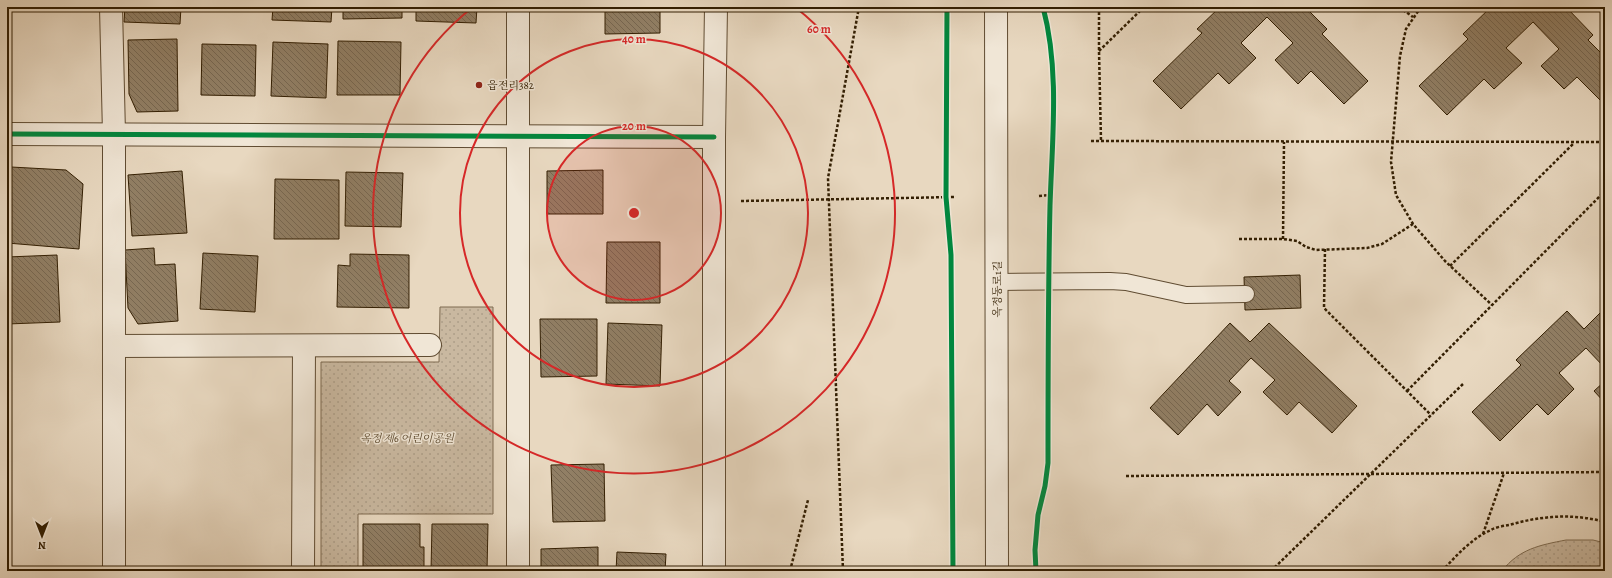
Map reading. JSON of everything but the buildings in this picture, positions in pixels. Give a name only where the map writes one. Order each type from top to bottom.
[{"type":"street","points":[[111,7],[114,134],[114,571]]},
{"type":"street","points":[[518,7],[518,571]]},
{"type":"street","points":[[714,571],[714,137],[716,7]]},
{"type":"street","name":"옥정동로1길","points":[[996,7],[997,571]]},
{"type":"street","points":[[7,134],[714,137]]},
{"type":"street","points":[[114,346],[304,346],[430,344]]},
{"type":"street","points":[[303,571],[304,346]]},
{"type":"lane","points":[[997,282],[1110,281],[1136,284],[1186,295],[1246,294]]},
{"type":"path","points":[[843,571],[828,178],[859,7]]},
{"type":"path","points":[[1099,7],[1101,142]]},
{"type":"path","points":[[1099,51],[1144,7]]},
{"type":"path","points":[[1399,7],[1413,18]]},
{"type":"path","points":[[1421,7],[1406,29],[1400,56],[1391,162],[1396,194],[1413,224],[1450,266],[1492,306]]},
{"type":"path","points":[[1091,142],[1605,142]]},
{"type":"path","points":[[1283,239],[1284,142]]},
{"type":"path","points":[[1450,266],[1574,142]]},
{"type":"path","points":[[1050,203],[1051,188]]},
{"type":"path","points":[[946,190],[946,205]]},
{"type":"path","points":[[1407,391],[1605,191]]},
{"type":"path","points":[[1039,196],[1050,196]]},
{"type":"path","points":[[714,202],[956,197]]},
{"type":"path","points":[[1240,239],[1283,239],[1297,241],[1306,247],[1316,250],[1367,248],[1382,244],[1413,224]]},
{"type":"path","points":[[1325,249],[1324,308],[1431,416]]},
{"type":"path","points":[[1271,571],[1464,383]]},
{"type":"path","points":[[1126,476],[1605,472]]},
{"type":"path","points":[[1483,535],[1504,473]]},
{"type":"path","points":[[790,571],[808,500]]},
{"type":"path","points":[[1442,571],[1463,549],[1490,530],[1530,519],[1562,516],[1605,522]]},
{"type":"green space","name":"옥정 제6 어린이공원","points":[[440,307],[493,307],[493,514],[358,514],[358,571],[321,571],[321,362],[439,362]]},
{"type":"green space","points":[[1566,540],[1593,540],[1605,543],[1605,571],[1502,571],[1516,558],[1531,549]]},
{"type":"cycle path","points":[[947,7],[946,197],[951,255],[953,571]]},
{"type":"cycle path","points":[[1036,571],[1035,550],[1038,515],[1045,486],[1048,463],[1049,238],[1054,106],[1052,56],[1043,7]]},
{"type":"cycle path","points":[[7,134],[714,137]]},
{"type":"place","name":"읍전리382","points":[[479,85]]}]
